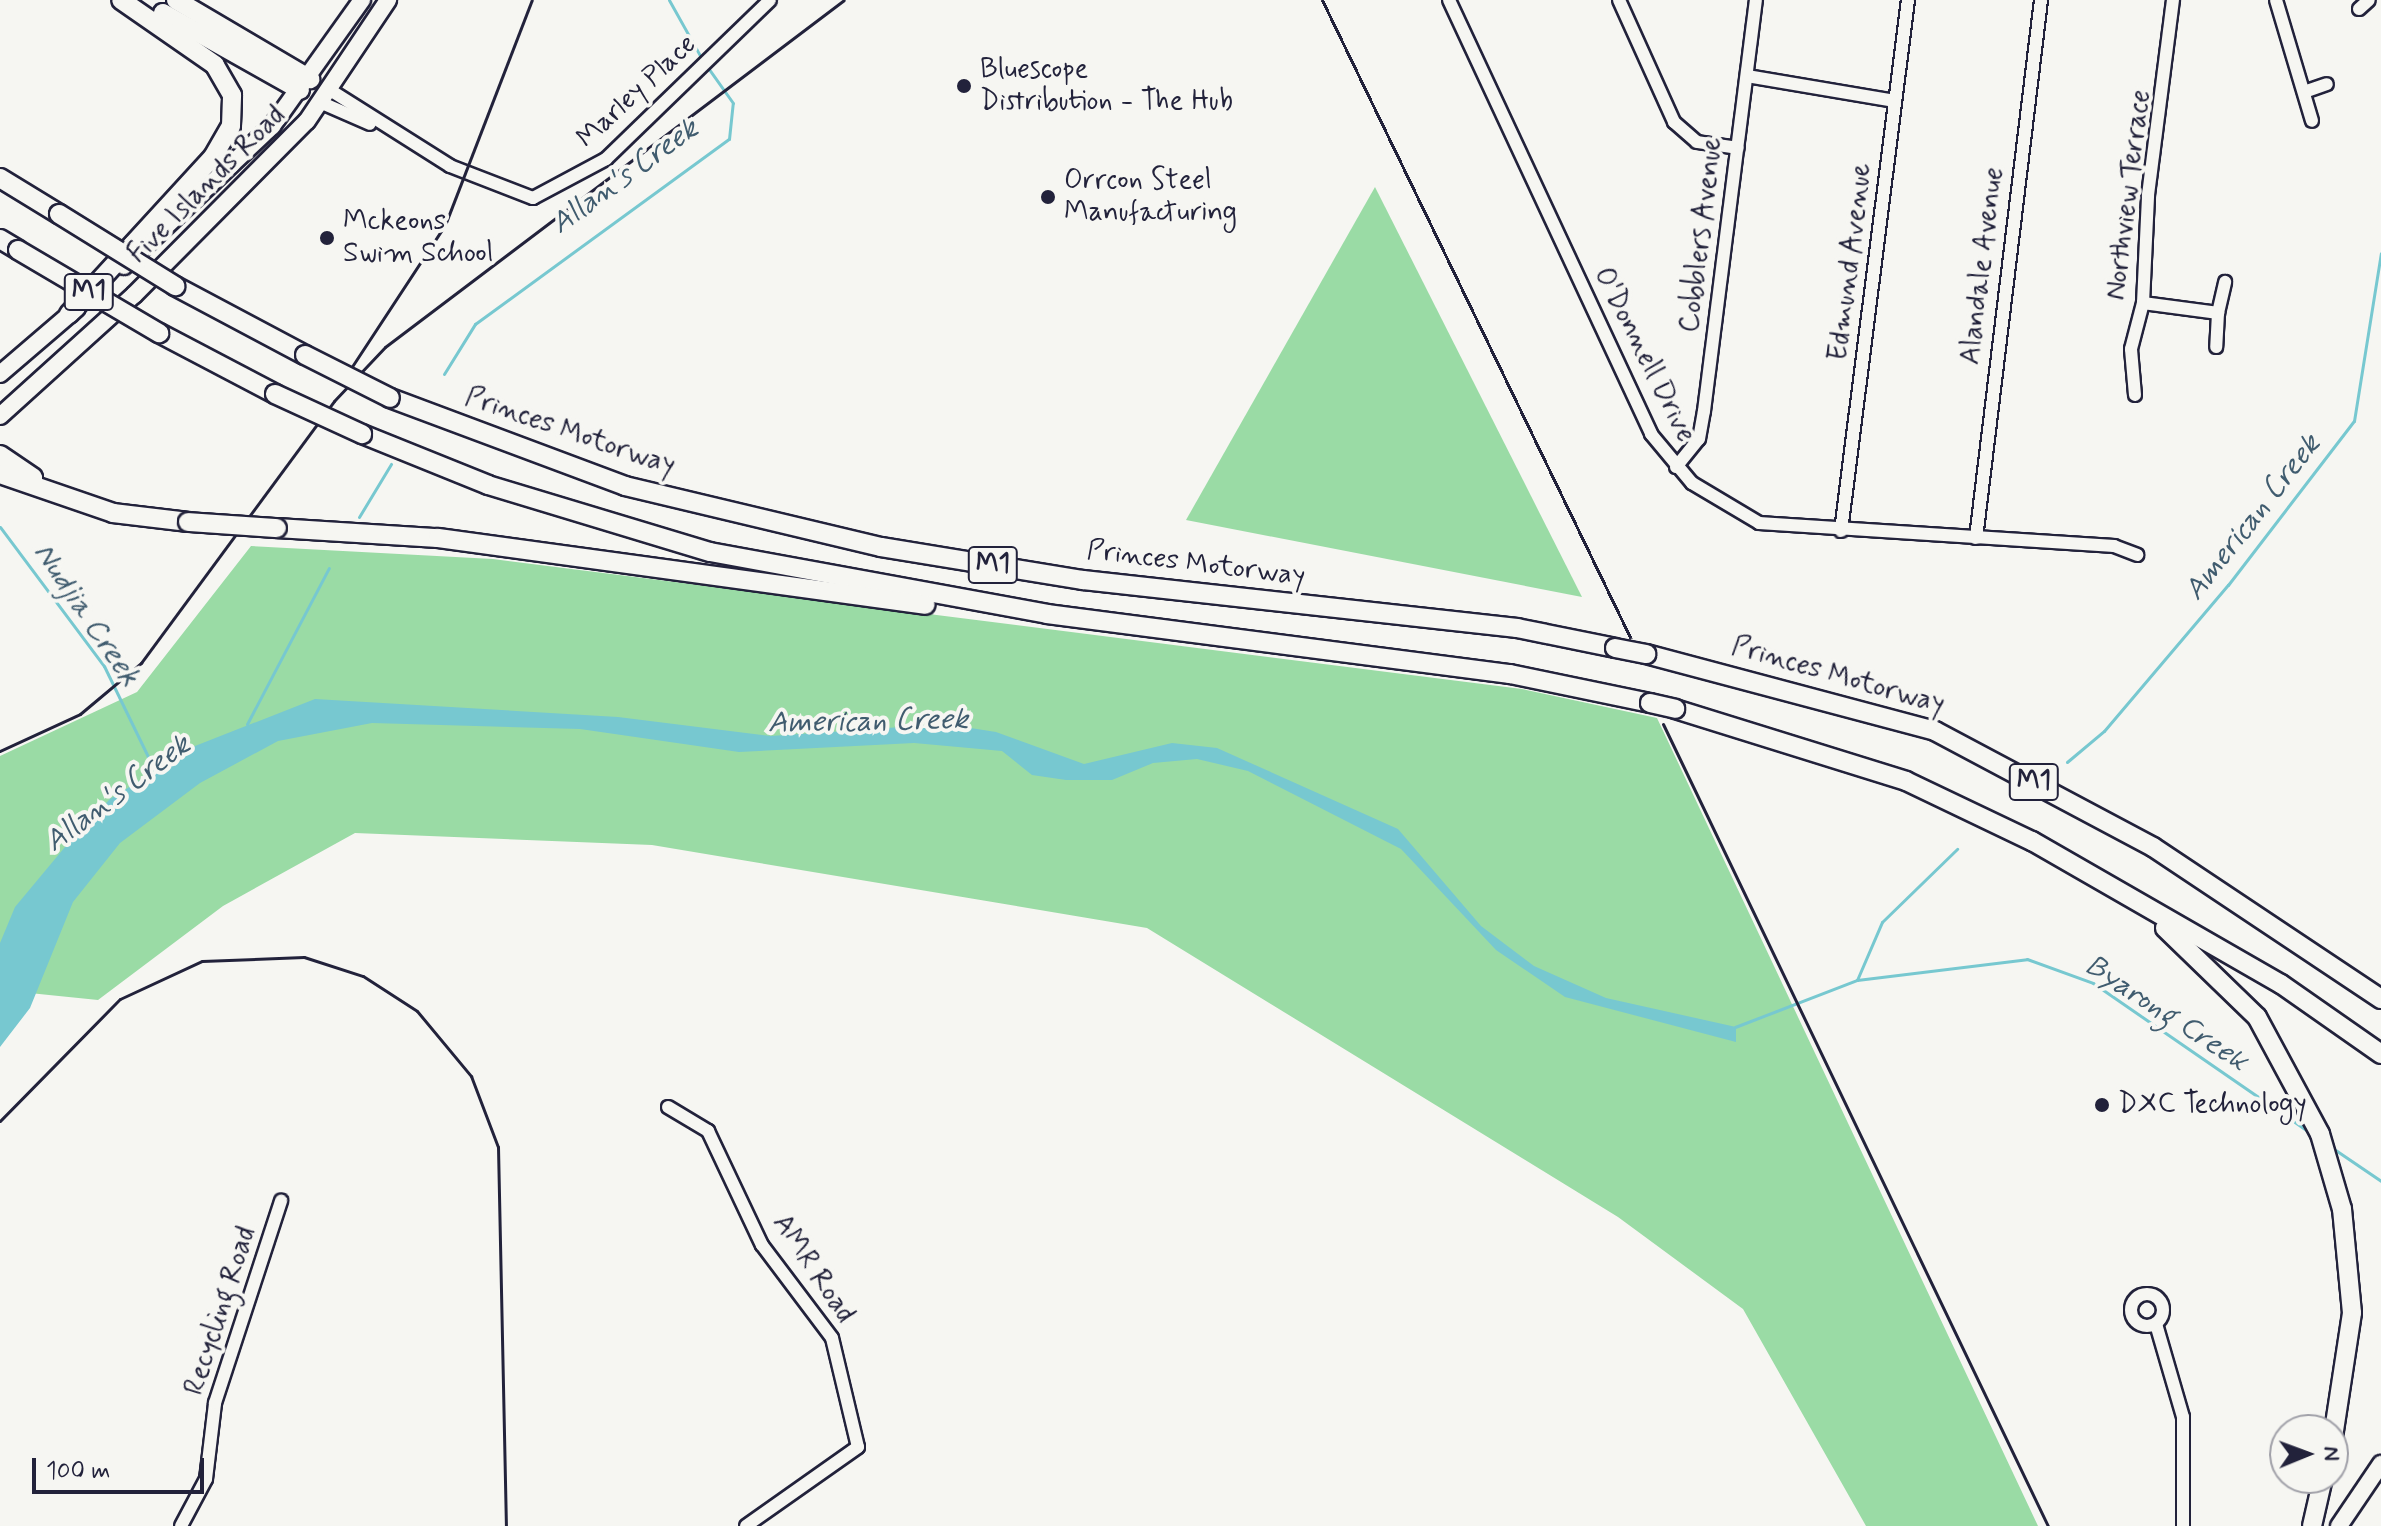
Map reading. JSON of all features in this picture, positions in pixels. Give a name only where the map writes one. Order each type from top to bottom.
[{"type":"highway","points":[[69,314],[206,165],[231,126],[232,95],[215,65],[121,0]]},
{"type":"highway","points":[[140,0],[305,84]]},
{"type":"highway","points":[[176,0],[305,84]]},
{"type":"highway","points":[[0,170],[51,210]]},
{"type":"highway","name":"Princes Motorway","points":[[0,178],[175,286],[390,398],[625,486],[881,547],[1083,580],[1517,628],[1646,654],[1935,731],[2153,847],[2381,999]]},
{"type":"highway","name":"M1","points":[[0,239],[159,333],[275,394],[362,434],[624,530],[1047,614],[1510,674],[1675,709],[1906,781],[2032,841],[2281,984],[2381,1054]]},
{"type":"highway","points":[[0,455],[73,501]]},
{"type":"highway","points":[[0,474],[73,501],[188,522],[438,538],[934,606],[1047,614]]},
{"type":"highway","points":[[2032,841],[2199,954],[2257,1017],[2300,1087],[2334,1177],[2352,1313],[2337,1414]]},
{"type":"highway","points":[[2312,1526],[2319,1494]]},
{"type":"main road","name":"Five Islands Road","points":[[0,374],[208,190],[305,84],[362,0]]},
{"type":"main road","name":"Five Islands Road","points":[[0,416],[242,191],[326,97],[388,0]]},
{"type":"main road","points":[[305,84],[326,97]]},
{"type":"main road","points":[[0,387],[42,337]]},
{"type":"main road","points":[[0,407],[45,373]]},
{"type":"main road","points":[[2339,1526],[2381,1464]]},
{"type":"street","name":"Marley Place","points":[[326,97],[466,174],[533,198],[606,159],[770,0]]},
{"type":"street","name":"O'Donnell Drive","points":[[1449,0],[1651,434],[1676,467],[1712,499],[1759,523],[1841,531],[2114,546],[2137,555]]},
{"type":"street","points":[[1619,0],[1674,122],[1697,142],[1738,148]]},
{"type":"street","name":"Cobblers Avenue","points":[[1676,467],[1699,439],[1704,411],[1756,0]]},
{"type":"street","name":"Edmund Avenue","points":[[1841,531],[1908,0]]},
{"type":"street","name":"Alandale Avenue","points":[[1976,538],[2041,0]]},
{"type":"street","name":"Northview Terrace","points":[[2135,395],[2131,349],[2143,303],[2148,195],[2173,0]]},
{"type":"street","points":[[2276,0],[2312,121]]},
{"type":"street","points":[[1747,76],[1895,101]]},
{"type":"street","points":[[2304,92],[2327,84]]},
{"type":"street","points":[[2216,347],[2218,313],[2225,282]]},
{"type":"street","points":[[2143,303],[2218,313]]},
{"type":"street","name":"AMR Road","points":[[668,1107],[708,1131],[768,1256],[832,1338],[858,1447],[746,1526]]},
{"type":"street","name":"Recycling Road","points":[[181,1526],[206,1479],[215,1403],[281,1201]]},
{"type":"street","points":[[2156,1324],[2183,1417],[2183,1526]]},
{"type":"green space","points":[[1375,187],[1582,597],[1186,520]]},
{"type":"green space","points":[[251,546],[493,559],[1522,689],[1657,718],[2038,1526],[1866,1526],[1743,1309],[1618,1217],[1147,928],[652,845],[355,833],[223,906],[98,1000],[0,990],[0,756],[137,692]]},
{"type":"water","points":[[315,699],[618,717],[771,736],[945,724],[996,732],[1084,764],[1172,743],[1217,748],[1398,829],[1481,926],[1534,966],[1606,998],[1736,1027],[1736,1042],[1565,997],[1496,950],[1401,849],[1248,771],[1197,759],[1153,763],[1112,780],[1066,780],[1032,775],[1002,751],[914,743],[739,752],[580,729],[372,723],[278,741],[200,783],[120,843],[73,902],[30,1008],[0,1047],[0,943],[15,907],[70,841],[110,799],[195,746]]},
{"type":"waterway","name":"Allan's Creek","points":[[669,0],[702,59]]},
{"type":"waterway","name":"Allan's Creek","points":[[444,374],[475,324],[729,139],[733,103],[706,65]]},
{"type":"waterway","name":"American Creek","points":[[2067,762],[2104,731],[2228,585],[2354,421],[2381,253]]},
{"type":"waterway","name":"Allan's Creek","points":[[359,517],[391,464]]},
{"type":"waterway","name":"Nudjia Creek","points":[[0,527],[104,666],[155,771]]},
{"type":"waterway","name":"Allan's Creek","points":[[247,724],[329,568]]},
{"type":"waterway","name":"American Creek","points":[[1735,1027],[1857,980],[1882,922],[1957,849]]},
{"type":"waterway","name":"Byarong Creek","points":[[1857,980],[2027,959],[2093,983],[2309,1132]]},
{"type":"waterway","name":"Byarong Creek","points":[[2331,1147],[2381,1181]]},
{"type":"railway","points":[[351,368],[445,225],[532,0]]},
{"type":"railway","points":[[0,751],[80,714],[141,663],[334,401],[385,347],[844,0]]},
{"type":"railway","points":[[1322,0],[1630,637]]},
{"type":"railway","points":[[1663,724],[2048,1526]]},
{"type":"railway","points":[[0,1121],[120,999],[202,961],[304,957],[363,976],[417,1011],[471,1076],[498,1147],[506,1526]]},
{"type":"place","name":"Bluescope Distribution - The Hub","points":[[964,86]]},
{"type":"place","name":"Orrcon Steel Manufacturing","points":[[1048,197]]},
{"type":"place","name":"Mckeons Swim School","points":[[327,238]]},
{"type":"place","name":"DXC Technology","points":[[2102,1105]]}]
